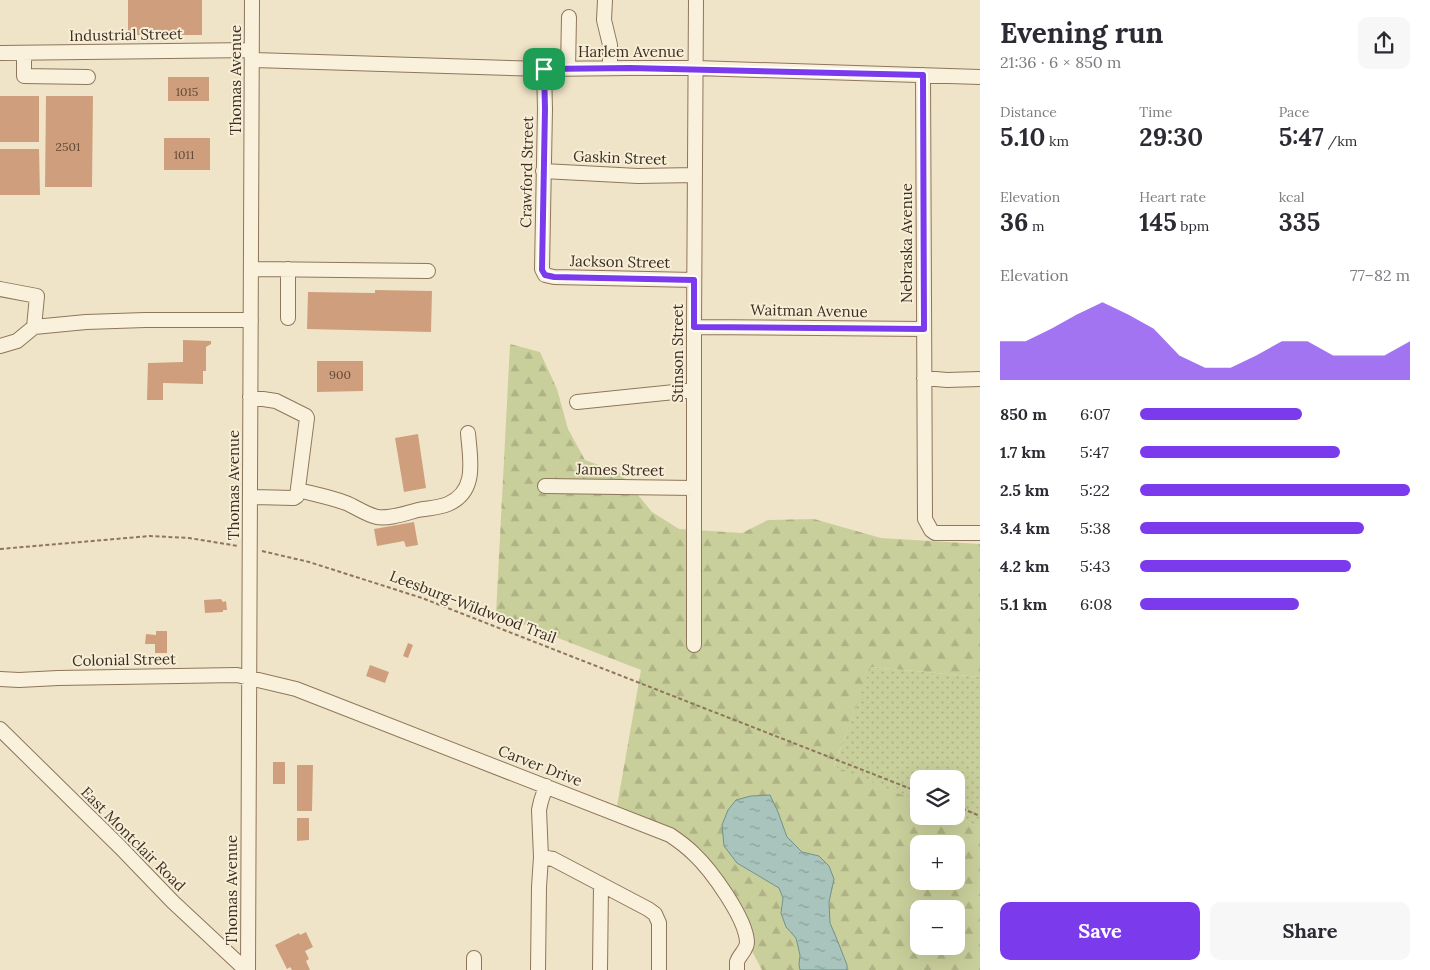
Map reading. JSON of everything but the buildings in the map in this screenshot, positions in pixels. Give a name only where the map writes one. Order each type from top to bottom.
[{"type":"street","name":"Thomas Avenue","points":[[247,970],[252,0]]},
{"type":"street","points":[[605,0],[604,20],[610,45],[610,68]]},
{"type":"street","name":"Stinson Street","points":[[694,645],[696,0]]},
{"type":"street","points":[[568,69],[569,17]]},
{"type":"street","name":"Industrial Street","points":[[0,53],[252,55]]},
{"type":"street","points":[[24,53],[24,76],[88,77]]},
{"type":"street","name":"Harlem Avenue","points":[[252,55],[544,69],[696,68],[980,78]]},
{"type":"street","name":"Crawford Street","points":[[544,69],[542,270],[545,275]]},
{"type":"street","name":"Nebraska Avenue","points":[[923,75],[925,519],[931,530],[935,533],[980,534]]},
{"type":"street","name":"Gaskin Street","points":[[543,171],[638,176],[695,175]]},
{"type":"street","points":[[251,269],[428,271]]},
{"type":"street","points":[[288,269],[288,318]]},
{"type":"street","name":"Jackson Street","points":[[545,275],[554,277],[694,280]]},
{"type":"street","points":[[0,289],[38,296],[34,327]]},
{"type":"street","points":[[0,346],[17,341],[34,327],[86,322],[251,320]]},
{"type":"street","name":"Waitman Avenue","points":[[694,327],[924,329]]},
{"type":"street","points":[[924,378],[947,380],[980,379]]},
{"type":"street","points":[[577,402],[694,390]]},
{"type":"street","points":[[250,397],[276,401],[308,418],[297,496],[294,498],[250,497]]},
{"type":"street","points":[[298,490],[325,496],[379,517],[395,516],[448,504],[461,496],[469,483],[471,467],[468,433]]},
{"type":"street","name":"James Street","points":[[545,486],[694,488]]},
{"type":"street","name":"Colonial Street","points":[[0,679],[237,675],[249,678]]},
{"type":"street","name":"Carver Drive","points":[[249,678],[296,689],[670,835],[695,854],[738,913],[747,941],[737,966]]},
{"type":"street","name":"East Montclair Road","points":[[0,729],[173,902],[247,970]]},
{"type":"street","points":[[538,970],[541,857],[540,810],[546,786]]},
{"type":"street","points":[[541,857],[553,859],[655,914],[659,923],[659,970]]},
{"type":"street","points":[[600,970],[601,884]]},
{"type":"path","name":"Leesburg-Wildwood Trail","points":[[0,549],[150,536],[189,538],[250,548],[309,562],[422,598],[910,788]]},
{"type":"path","points":[[965,810],[980,816]]},
{"type":"green space","points":[[510,344],[540,352],[557,389],[568,429],[585,460],[620,473],[652,512],[679,529],[742,533],[768,520],[814,519],[881,538],[980,544],[980,677],[871,667],[834,766],[910,798],[910,825],[965,825],[965,821],[980,827],[980,970],[847,970],[847,965],[830,923],[829,902],[833,879],[819,856],[802,852],[787,837],[778,812],[737,863],[779,888],[783,898],[781,913],[786,927],[796,938],[800,955],[800,970],[762,970],[722,895],[682,845],[617,806],[641,670],[496,614]]},
{"type":"green space","points":[[870,667],[980,677],[980,827],[965,821],[965,770],[910,770],[910,798],[834,767]]},
{"type":"water","points":[[770,795],[787,837],[802,852],[819,856],[829,866],[834,879],[829,902],[830,923],[847,965],[847,970],[800,970],[800,955],[796,938],[786,927],[781,913],[783,898],[779,888],[737,863],[724,846],[722,825],[728,810],[736,800],[751,796]]},
{"type":"route","points":[[696,68],[923,75],[924,329],[694,327],[694,280],[554,277],[545,275],[542,270],[544,69],[696,68]]}]
